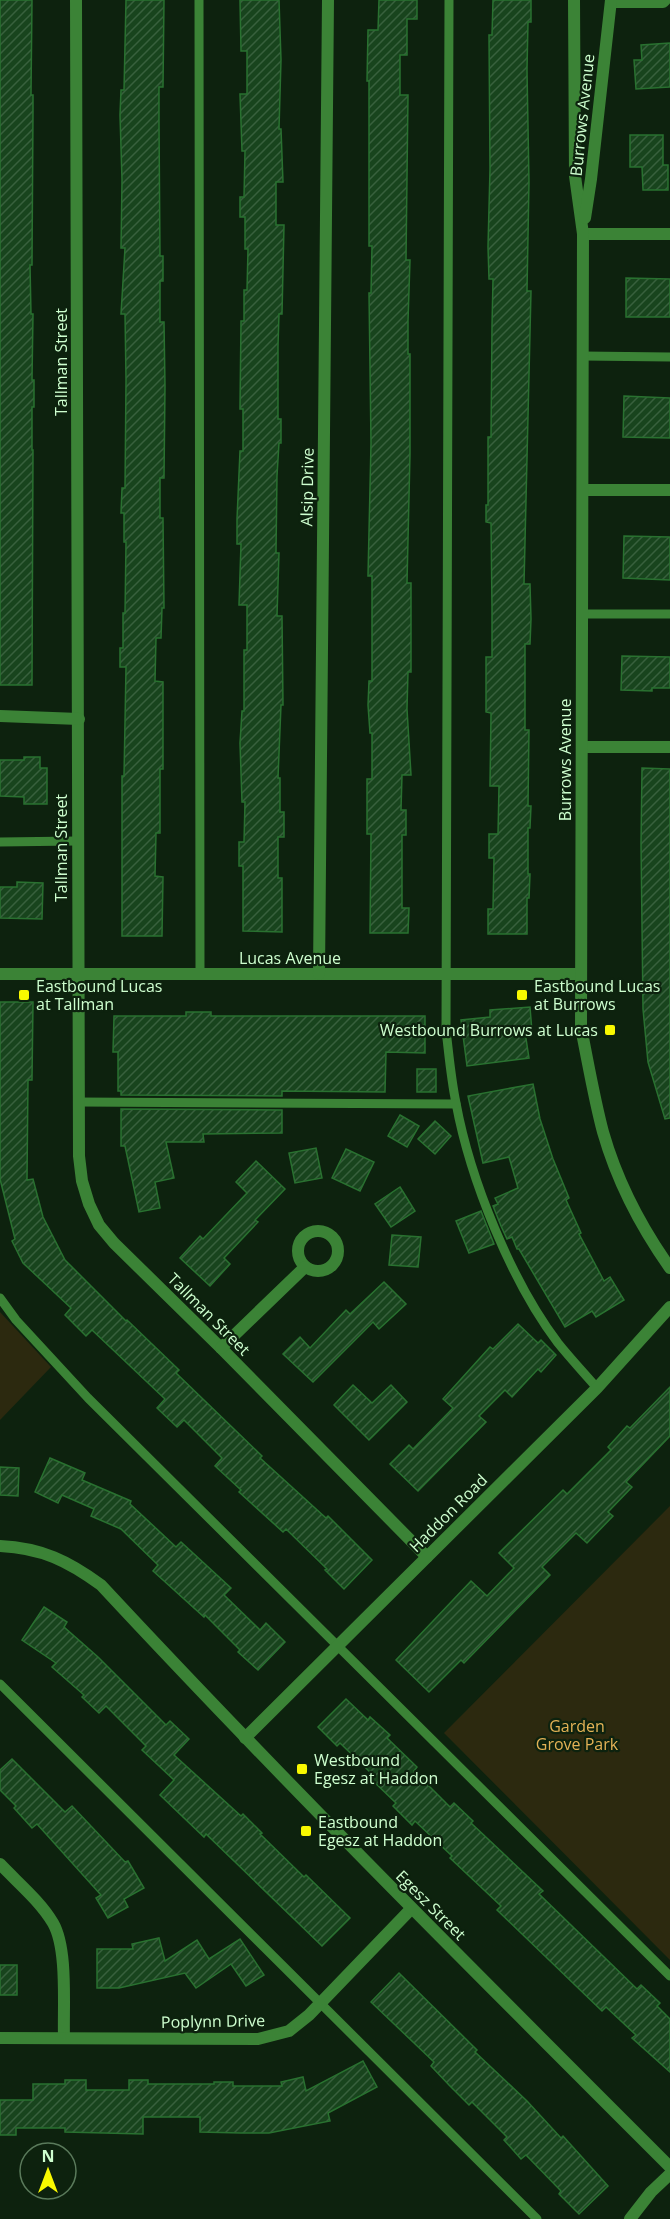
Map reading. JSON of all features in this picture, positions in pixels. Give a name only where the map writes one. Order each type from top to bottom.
[{"type":"street","name":"Tallman Street","points":[[76,0],[79,719],[76,841],[79,974],[78,1102],[82,1180],[89,1204],[99,1225],[114,1243],[427,1557]]},
{"type":"street","name":"Alsip Drive","points":[[319,974],[328,0]]},
{"type":"street","name":"Burrows Avenue","points":[[574,0],[576,176],[583,234],[581,1028],[603,1132],[627,1196],[670,1268]]},
{"type":"street","points":[[611,1],[663,2],[665,0]]},
{"type":"street","name":"Burrows Avenue","points":[[583,234],[611,1]]},
{"type":"street","points":[[583,234],[670,234]]},
{"type":"street","points":[[583,490],[670,490]]},
{"type":"street","points":[[0,716],[79,719]]},
{"type":"street","points":[[582,747],[670,747]]},
{"type":"street","name":"Lucas Avenue","points":[[0,974],[580,974]]},
{"type":"street","points":[[221,1348],[305,1267]]},
{"type":"street","name":"Haddon Road","points":[[245,1738],[597,1388],[670,1307]]},
{"type":"street","name":"Egesz Street","points":[[0,1546],[34,1550],[54,1556],[101,1585],[411,1909],[670,2167]]},
{"type":"street","points":[[0,1864],[44,1909],[55,1924],[62,1956],[64,2038]]},
{"type":"street","name":"Poplynn Drive","points":[[0,2038],[258,2039],[289,2031],[309,2015],[411,1909]]},
{"type":"street","points":[[630,2219],[651,2192],[670,2174]]},
{"type":"lane","points":[[199,0],[200,974]]},
{"type":"lane","points":[[449,0],[448,974],[446,1030],[456,1104],[471,1163],[489,1215],[529,1298],[557,1342],[597,1388]]},
{"type":"lane","points":[[583,356],[670,357]]},
{"type":"lane","points":[[583,614],[670,614]]},
{"type":"lane","points":[[0,842],[76,841]]},
{"type":"lane","points":[[78,1102],[456,1104]]},
{"type":"lane","points":[[0,1298],[16,1320],[88,1398],[670,1976]]},
{"type":"lane","points":[[0,1684],[537,2219]]},
{"type":"green space","points":[[0,1312],[51,1367],[0,1420]]},
{"type":"green space","name":"Garden Grove Park","points":[[670,1506],[670,1960],[444,1733]]},
{"type":"building","points":[[0,0],[32,0],[32,265],[30,265],[34,407],[32,407],[32,685],[0,685]]},
{"type":"building","points":[[126,0],[164,0],[163,87],[159,87],[159,123],[160,256],[163,256],[163,281],[160,281],[160,322],[164,322],[165,386],[164,478],[160,478],[164,608],[162,608],[161,638],[156,638],[155,681],[163,682],[163,769],[160,769],[160,833],[156,833],[155,876],[163,877],[162,936],[122,936],[122,776],[124,776],[126,667],[120,667],[120,648],[123,648],[123,613],[125,613],[126,542],[124,542],[124,513],[121,513],[122,488],[125,488],[126,380],[125,314],[121,314],[125,248],[121,248],[120,115],[121,90],[124,90]]},
{"type":"building","points":[[240,0],[279,0],[281,60],[279,129],[281,129],[283,182],[276,182],[276,225],[284,225],[282,314],[279,314],[278,346],[278,419],[281,419],[281,443],[279,443],[277,476],[276,553],[279,553],[277,616],[282,616],[283,705],[281,705],[278,778],[280,778],[280,812],[284,812],[284,837],[278,837],[278,878],[282,878],[282,932],[243,931],[243,866],[239,866],[239,842],[244,842],[245,802],[242,802],[240,743],[242,711],[244,711],[247,605],[239,605],[241,544],[237,544],[237,519],[240,451],[243,451],[243,409],[240,409],[241,321],[244,321],[248,249],[245,249],[245,217],[240,217],[240,197],[244,197],[245,151],[242,151],[240,94],[247,94],[247,51],[241,51]]},
{"type":"building","points":[[379,0],[417,0],[417,19],[407,19],[407,55],[400,55],[400,95],[408,95],[406,260],[410,260],[408,354],[410,354],[410,454],[407,583],[411,583],[411,672],[408,672],[407,709],[411,775],[402,775],[401,810],[406,810],[406,835],[402,835],[402,908],[409,908],[408,933],[370,933],[371,834],[367,834],[367,779],[372,779],[372,733],[370,733],[368,705],[369,681],[372,681],[372,576],[368,576],[371,443],[369,293],[371,293],[372,246],[369,246],[369,81],[367,81],[368,30],[378,30]]},
{"type":"building","points":[[493,0],[531,0],[527,70],[529,182],[527,291],[531,291],[524,584],[530,584],[531,619],[530,644],[525,644],[525,730],[529,730],[528,806],[531,806],[530,828],[528,828],[528,874],[530,874],[527,934],[488,934],[488,909],[493,909],[494,858],[489,858],[489,834],[498,834],[499,786],[490,786],[491,713],[486,712],[486,657],[492,657],[491,523],[486,522],[486,505],[488,505],[488,437],[491,437],[493,279],[489,279],[488,247],[489,35],[492,35]]},
{"type":"building","points":[[670,43],[670,87],[636,89],[634,60],[642,60],[641,45]]},
{"type":"building","points":[[630,135],[663,135],[663,165],[668,165],[668,190],[643,190],[642,167],[630,167]]},
{"type":"building","points":[[626,278],[670,279],[670,317],[626,317]]},
{"type":"building","points":[[624,396],[670,398],[670,438],[623,437]]},
{"type":"building","points":[[624,536],[670,537],[670,580],[623,578]]},
{"type":"building","points":[[622,656],[670,657],[670,688],[652,688],[652,691],[621,690]]},
{"type":"building","points":[[24,757],[40,757],[40,768],[47,768],[47,804],[24,804],[24,797],[0,796],[0,760],[24,760]]},
{"type":"building","points":[[642,768],[670,769],[670,1118],[665,1119],[648,1062],[643,1009]]},
{"type":"building","points":[[17,882],[43,883],[42,919],[0,918],[0,887],[17,887]]},
{"type":"building","points":[[0,1002],[33,1002],[32,1080],[28,1080],[27,1180],[33,1179],[43,1217],[65,1260],[179,1370],[176,1373],[262,1456],[260,1458],[326,1518],[328,1516],[372,1560],[344,1589],[286,1529],[283,1532],[239,1492],[241,1490],[215,1466],[222,1458],[184,1420],[177,1427],[157,1408],[165,1399],[92,1330],[86,1336],[65,1315],[71,1308],[23,1263],[12,1241],[15,1239],[0,1179]]},
{"type":"building","points":[[530,1007],[532,1032],[525,1032],[529,1058],[467,1066],[461,1020],[490,1017],[490,1010]]},
{"type":"building","points":[[186,1012],[211,1012],[211,1016],[425,1016],[425,1053],[386,1052],[385,1092],[282,1091],[282,1096],[121,1095],[121,1091],[118,1091],[118,1052],[113,1052],[114,1016],[186,1016]]},
{"type":"building","points":[[417,1069],[436,1069],[436,1092],[417,1092]]},
{"type":"building","points":[[533,1084],[540,1119],[569,1198],[566,1200],[581,1233],[579,1234],[604,1281],[610,1277],[624,1300],[596,1317],[592,1311],[565,1327],[512,1237],[507,1239],[501,1226],[493,1206],[498,1204],[495,1198],[518,1188],[509,1157],[483,1163],[468,1096]]},
{"type":"building","points":[[121,1109],[282,1110],[282,1133],[203,1134],[204,1142],[166,1142],[174,1178],[155,1182],[160,1208],[139,1212],[125,1146],[121,1146]]},
{"type":"building","points":[[400,1115],[419,1126],[407,1147],[388,1136]]},
{"type":"building","points":[[435,1121],[451,1136],[435,1154],[418,1139]]},
{"type":"building","points":[[316,1148],[322,1178],[295,1183],[289,1153]]},
{"type":"building","points":[[346,1149],[374,1162],[360,1191],[332,1178]]},
{"type":"building","points":[[256,1161],[285,1189],[255,1220],[258,1222],[224,1258],[230,1264],[210,1286],[180,1258],[200,1236],[203,1239],[247,1193],[236,1182]]},
{"type":"building","points":[[400,1187],[415,1211],[391,1227],[375,1204]]},
{"type":"building","points":[[481,1211],[494,1244],[469,1253],[456,1221]]},
{"type":"building","points":[[392,1235],[421,1237],[418,1267],[389,1265]]},
{"type":"building","points":[[384,1282],[406,1304],[379,1329],[373,1322],[313,1382],[283,1354],[300,1337],[310,1348],[346,1310],[350,1314]]},
{"type":"building","points":[[518,1324],[538,1343],[541,1340],[556,1355],[541,1372],[538,1369],[512,1397],[505,1390],[479,1416],[486,1422],[418,1491],[390,1464],[409,1445],[413,1449],[453,1408],[443,1399],[490,1347],[493,1349]]},
{"type":"building","points":[[353,1385],[372,1403],[391,1385],[407,1402],[369,1440],[334,1405]]},
{"type":"building","points":[[670,1387],[670,1436],[626,1482],[632,1487],[608,1512],[613,1516],[587,1543],[576,1533],[542,1567],[550,1575],[464,1663],[461,1660],[429,1692],[396,1660],[471,1581],[487,1596],[514,1568],[499,1553],[563,1490],[567,1494],[611,1450],[608,1447],[627,1426],[630,1428]]},
{"type":"building","points":[[50,1458],[85,1473],[82,1480],[131,1501],[130,1504],[176,1547],[181,1542],[231,1588],[224,1595],[260,1630],[266,1623],[285,1642],[258,1670],[238,1652],[240,1650],[205,1615],[204,1617],[153,1571],[158,1565],[121,1529],[91,1516],[94,1509],[62,1495],[58,1503],[35,1492]]},
{"type":"building","points":[[0,1467],[19,1468],[18,1496],[0,1495]]},
{"type":"building","points":[[44,1607],[67,1622],[64,1627],[98,1657],[166,1725],[170,1721],[189,1739],[174,1755],[241,1816],[243,1814],[304,1877],[306,1875],[350,1918],[322,1946],[206,1834],[204,1837],[160,1795],[174,1780],[142,1750],[146,1746],[106,1706],[99,1713],[82,1697],[84,1695],[52,1667],[56,1663],[22,1640]]},
{"type":"building","points":[[346,1699],[368,1720],[370,1717],[390,1735],[387,1738],[417,1767],[414,1771],[450,1807],[454,1803],[473,1821],[471,1823],[543,1891],[539,1894],[637,1989],[641,1985],[660,2003],[657,2006],[670,2019],[670,2072],[632,2038],[636,2035],[606,2007],[602,2011],[497,1910],[501,1906],[450,1858],[452,1856],[415,1821],[412,1825],[393,1806],[396,1803],[370,1778],[373,1775],[340,1743],[337,1746],[318,1727]]},
{"type":"building","points":[[12,1759],[65,1812],[72,1806],[125,1862],[128,1861],[144,1888],[124,1899],[128,1907],[108,1918],[96,1898],[101,1895],[37,1824],[32,1828],[14,1808],[16,1806],[0,1790],[0,1770]]},
{"type":"building","points":[[159,1938],[165,1961],[197,1940],[209,1959],[240,1939],[264,1975],[246,1986],[231,1964],[196,1988],[185,1973],[119,1988],[97,1988],[97,1949],[133,1949],[132,1944]]},
{"type":"building","points":[[0,1965],[17,1965],[17,1995],[0,1995]]},
{"type":"building","points":[[399,1973],[561,2138],[563,2136],[608,2186],[579,2214],[559,2194],[561,2191],[526,2155],[521,2159],[504,2140],[507,2137],[472,2102],[469,2105],[431,2066],[434,2062],[371,2002]]},
{"type":"building","points":[[363,2061],[377,2087],[328,2113],[330,2121],[269,2133],[241,2133],[200,2132],[200,2117],[143,2117],[143,2134],[65,2132],[65,2128],[16,2128],[16,2135],[0,2135],[0,2100],[33,2100],[33,2084],[65,2084],[65,2080],[86,2080],[86,2090],[129,2090],[129,2080],[148,2080],[148,2084],[233,2082],[233,2086],[282,2086],[281,2082],[303,2077],[306,2091]]},
{"type":"place","name":"Eastbound Lucas at Tallman","points":[[24,995]]},
{"type":"place","name":"Eastbound Lucas at Burrows","points":[[522,995]]},
{"type":"place","name":"Westbound Burrows at Lucas","points":[[610,1030]]},
{"type":"place","name":"Westbound Egesz at Haddon","points":[[302,1769]]},
{"type":"place","name":"Eastbound Egesz at Haddon","points":[[306,1831]]}]
